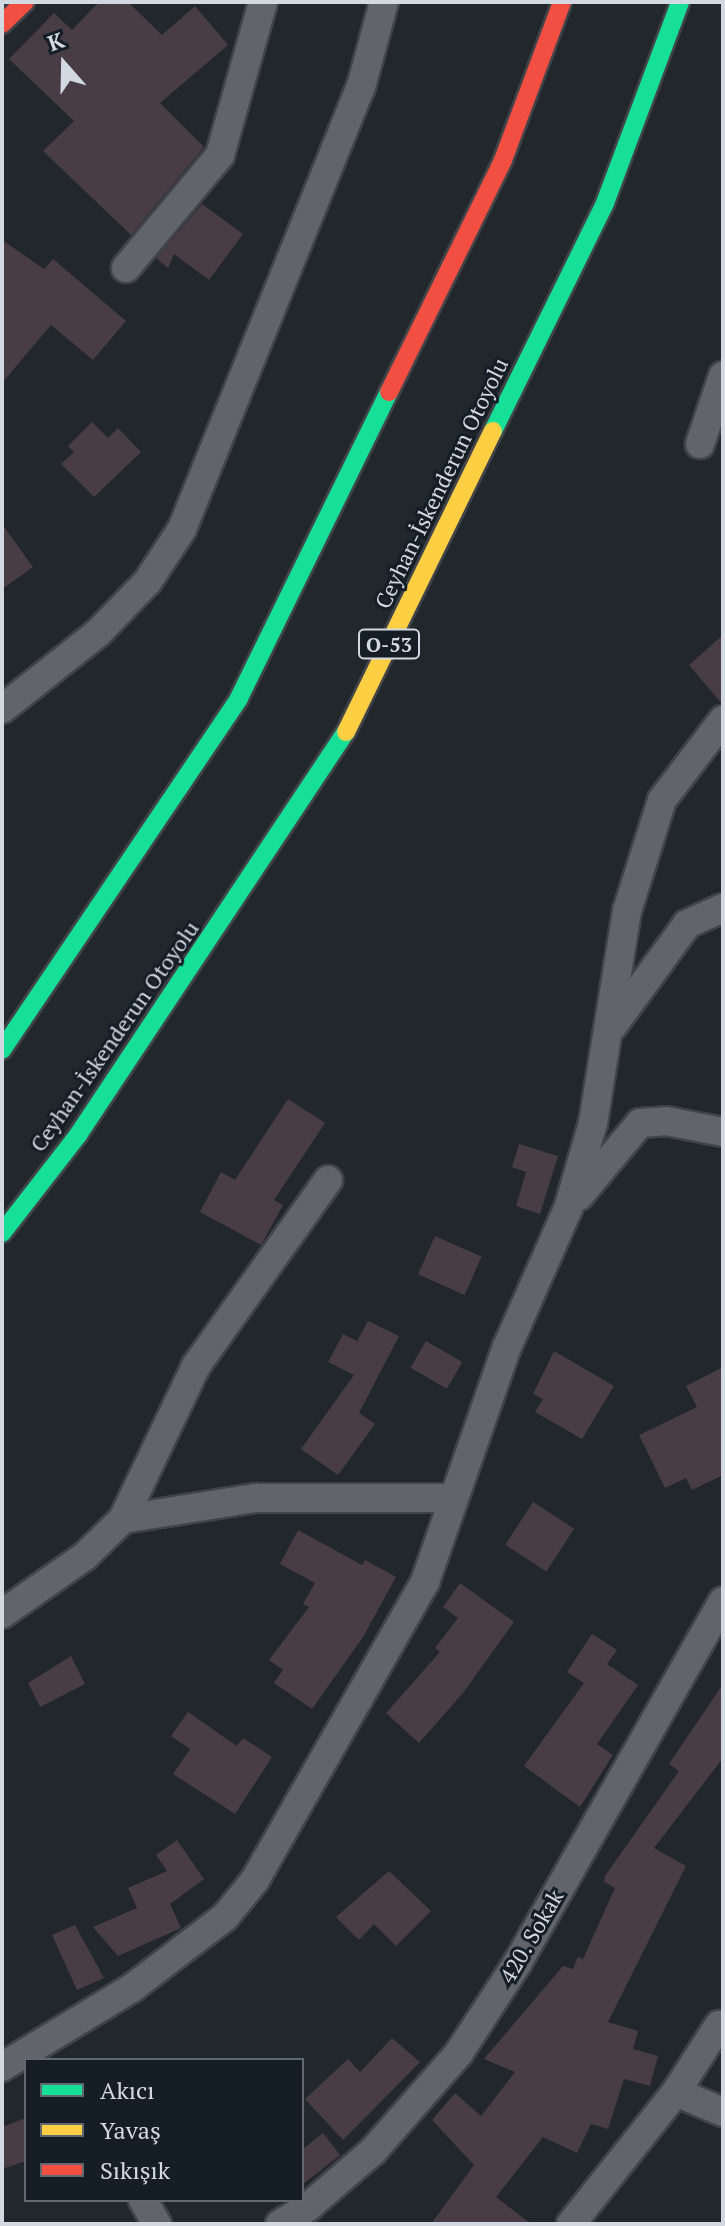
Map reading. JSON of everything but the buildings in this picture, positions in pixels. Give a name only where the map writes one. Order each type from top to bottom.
[{"type":"main road","points":[[2,24],[25,2]]},
{"type":"main road","points":[[2,1050],[239,698],[503,160],[562,2]]},
{"type":"main road","name":"Ceyhan-İskenderun Otoyolu","points":[[2,1233],[78,1135],[336,753],[605,203],[680,2]]},
{"type":"street","points":[[126,268],[220,155],[263,2]]},
{"type":"street","points":[[2,709],[98,633],[148,581],[182,529],[361,87],[384,2]]},
{"type":"street","points":[[700,444],[723,376]]},
{"type":"street","points":[[31,2058],[57,2050],[225,1917],[255,1880],[425,1582],[507,1347],[568,1209],[593,1123],[627,911],[662,800],[723,720]]},
{"type":"street","points":[[608,1033],[687,924],[723,908]]},
{"type":"street","points":[[568,1209],[640,1123],[666,1121],[723,1132]]},
{"type":"street","points":[[2,1614],[85,1556],[123,1519],[196,1366],[328,1180]]},
{"type":"street","points":[[123,1519],[256,1498],[454,1498]]},
{"type":"street","name":"420. Sokak","points":[[280,2224],[308,2207],[373,2151],[459,2053],[518,1962],[723,1601]]},
{"type":"street","points":[[571,2224],[676,2092],[719,2025]]},
{"type":"street","points":[[2,2067],[24,2060]]},
{"type":"street","points":[[676,2092],[723,2112]]},
{"type":"street","points":[[144,2202],[157,2224]]},
{"type":"traffic: fast","points":[[493,431],[605,203],[680,2]]},
{"type":"traffic: fast","points":[[2,1050],[239,698],[389,392]]},
{"type":"traffic: fast","points":[[2,1233],[78,1135],[346,732]]},
{"type":"traffic: slow","points":[[346,732],[493,431]]},
{"type":"traffic: jam","points":[[2,24],[25,2]]},
{"type":"traffic: jam","points":[[389,392],[503,160],[562,2]]}]
